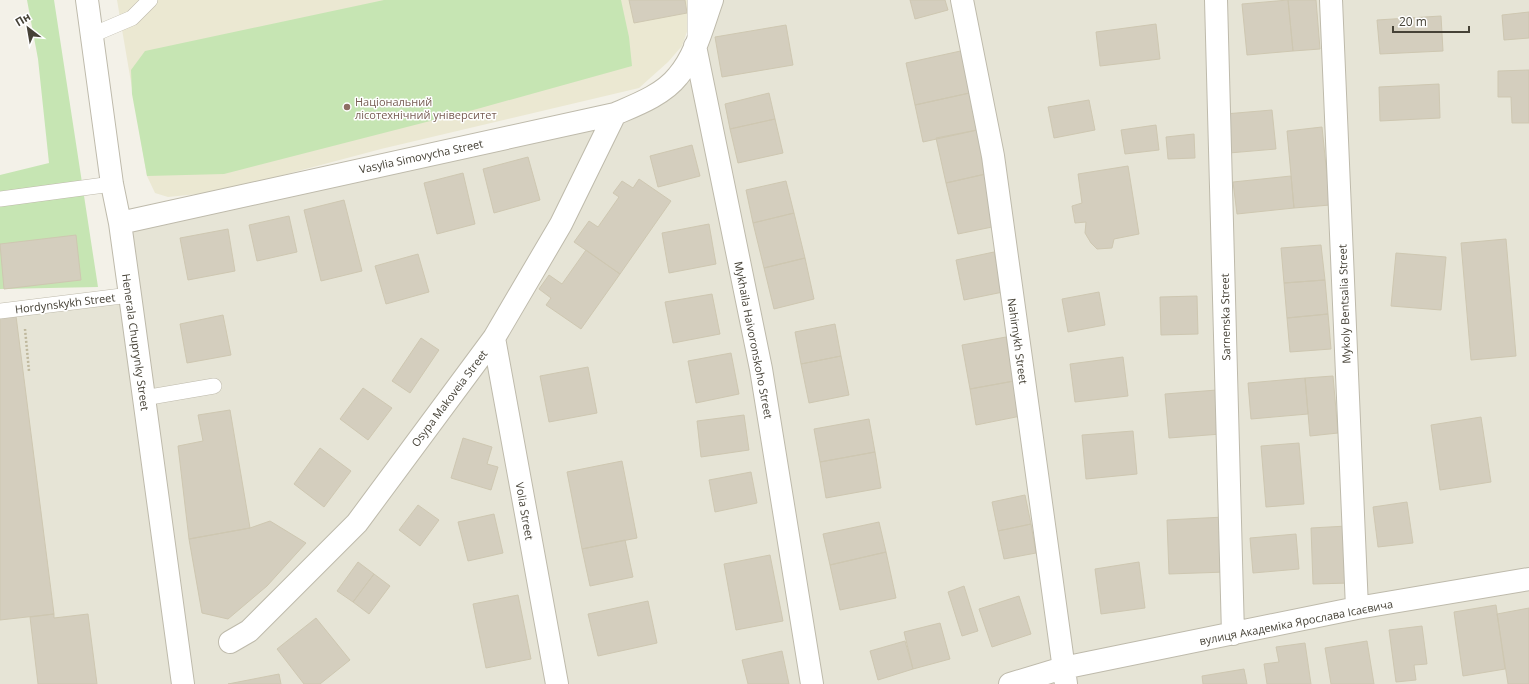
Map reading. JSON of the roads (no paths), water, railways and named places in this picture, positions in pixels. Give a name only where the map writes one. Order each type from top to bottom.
[{"type":"street","name":"Henerala Chuprynky Street","points":[[87,0],[112,184],[120,223],[183,684]]},
{"type":"street","points":[[696,46],[712,0]]},
{"type":"street","name":"Nahirnykh Street","points":[[962,0],[993,156],[1064,676]]},
{"type":"street","name":"Sarnenska Street","points":[[1216,0],[1233,634]]},
{"type":"street","name":"Mykoly Bentsalia Street","points":[[1332,0],[1358,608]]},
{"type":"street","name":"Vasylia Simovycha Street","points":[[120,223],[615,114],[651,98],[678,77],[696,46]]},
{"type":"street","name":"Mykhaila Haivoronskoho Street","points":[[696,46],[761,369],[812,684]]},
{"type":"street","name":"Osypa Makoveia Street","points":[[230,642],[249,632],[357,523],[494,338],[561,224],[615,114]]},
{"type":"street","name":"Volia Street","points":[[494,338],[557,684]]},
{"type":"street","name":"вулиця Академіка Ярослава Ісаєвича","points":[[1010,684],[1064,676],[1233,634],[1358,608],[1529,578]]},
{"type":"lane","points":[[92,35],[132,18],[150,0]]},
{"type":"lane","points":[[695,0],[696,46]]},
{"type":"lane","points":[[0,199],[112,184]]},
{"type":"lane","name":"Hordynskykh Street","points":[[0,311],[130,295]]},
{"type":"lane","points":[[144,398],[214,386]]},
{"type":"place","name":"Національний лісотехнічний університет","points":[[347,107]]}]
